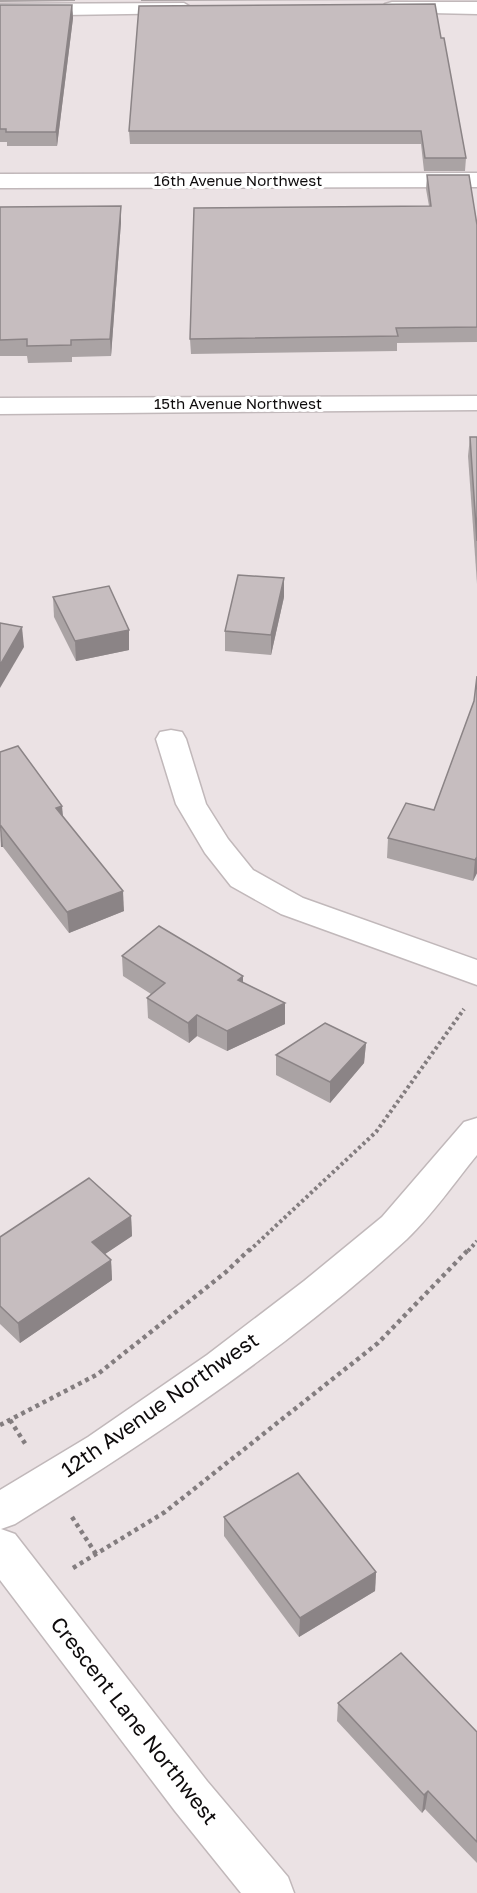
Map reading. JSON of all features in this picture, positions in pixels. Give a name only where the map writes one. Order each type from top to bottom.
[{"type":"street","points":[[379,8],[477,8]]},
{"type":"street","points":[[0,10],[201,9]]},
{"type":"street","name":"16th Avenue Northwest","points":[[0,181],[477,180]]},
{"type":"street","name":"15th Avenue Northwest","points":[[0,406],[477,403]]},
{"type":"street","points":[[171,739],[191,804],[216,846],[242,878],[292,906],[474,987]]},
{"type":"street","name":"12th Avenue Northwest","points":[[0,1512],[129,1430],[221,1366],[317,1292],[395,1227],[477,1131]]},
{"type":"street","name":"Crescent Lane Northwest","points":[[0,1547],[191,1796],[271,1893]]},
{"type":"path","points":[[0,1425],[98,1374],[226,1272],[376,1132],[474,987]]},
{"type":"path","points":[[96,1554],[165,1512],[378,1343],[477,1241]]},
{"type":"building","points":[[435,4],[441,38],[444,38],[466,158],[425,158],[421,131],[129,131],[139,6]]},
{"type":"building","points":[[0,5],[72,5],[56,132],[6,132],[6,129],[0,129]]},
{"type":"building","points":[[427,175],[469,175],[477,225],[477,327],[396,328],[398,336],[190,339],[194,208],[431,206]]},
{"type":"building","points":[[121,206],[110,339],[71,340],[71,345],[27,346],[27,339],[0,340],[0,207]]},
{"type":"building","points":[[470,437],[477,437],[477,541]]},
{"type":"building","points":[[238,575],[284,578],[271,635],[225,631]]},
{"type":"building","points":[[109,586],[129,630],[75,641],[53,597]]},
{"type":"building","points":[[0,623],[22,627],[0,665]]},
{"type":"building","points":[[477,676],[477,857],[475,860],[388,838],[406,803],[434,810],[474,701]]},
{"type":"building","points":[[18,746],[62,806],[56,808],[123,891],[67,912],[0,827],[0,752]]},
{"type":"building","points":[[159,926],[243,976],[238,980],[285,1003],[227,1031],[197,1015],[188,1023],[147,998],[165,983],[122,956]]},
{"type":"building","points":[[325,1023],[366,1043],[330,1082],[276,1055]]},
{"type":"building","points":[[89,1178],[131,1216],[92,1242],[111,1260],[18,1323],[0,1306],[0,1237]]},
{"type":"building","points":[[298,1473],[376,1572],[300,1618],[224,1517]]},
{"type":"building","points":[[401,1653],[477,1732],[477,1842],[428,1791],[424,1795],[338,1703]]}]
